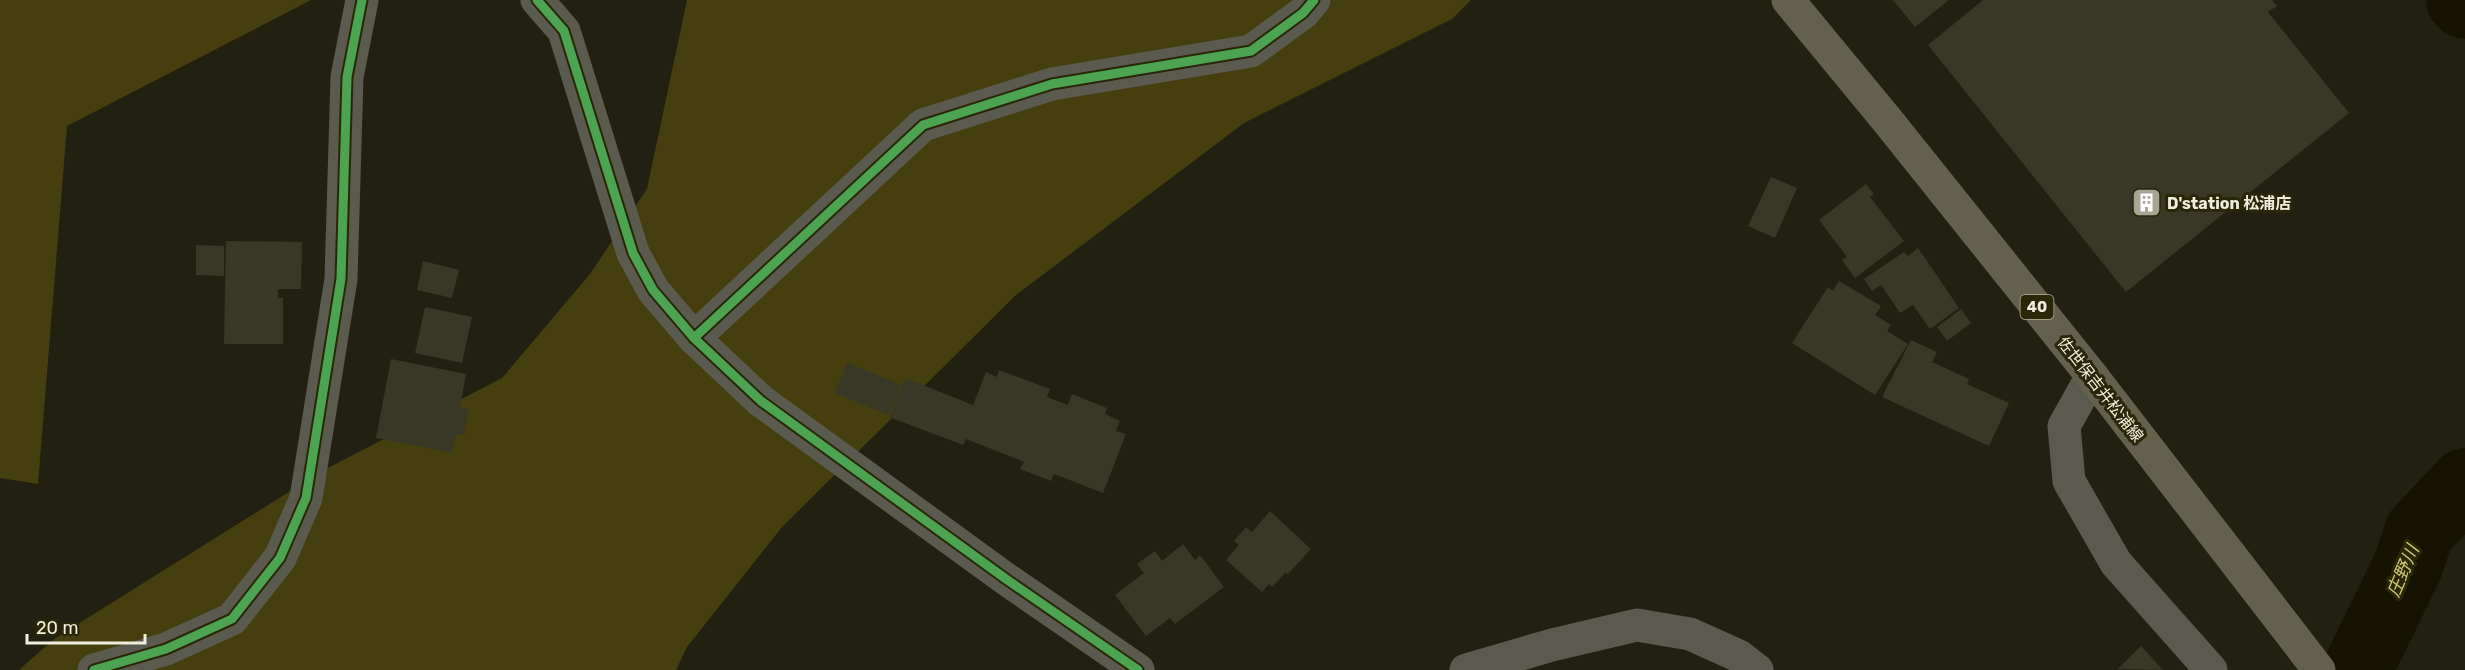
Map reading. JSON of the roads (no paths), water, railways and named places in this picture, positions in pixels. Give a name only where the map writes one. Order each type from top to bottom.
[{"type":"main road","name":"佐世保吉井松浦線","points":[[1788,0],[2092,376],[2319,670]]},
{"type":"street","points":[[94,670],[166,649],[232,619],[280,558],[306,498],[342,279],[347,77],[363,0]]},
{"type":"street","points":[[537,0],[564,31],[633,253],[653,290],[694,338],[761,401],[1006,579],[1138,670]]},
{"type":"street","points":[[694,338],[923,125],[1052,84],[1251,51],[1304,13],[1314,0]]},
{"type":"street","points":[[2092,376],[2064,426],[2069,481],[2116,564],[2211,670]]},
{"type":"street","points":[[1466,670],[1552,645],[1637,625],[1690,634],[1739,656],[1757,670]]},
{"type":"waterway","name":"庄野川","points":[[2461,0],[2465,4]]},
{"type":"waterway","name":"庄野川","points":[[2357,670],[2408,566],[2419,532],[2465,483]]},
{"type":"place","name":"D'station 松浦店","points":[[2146,203]]}]
